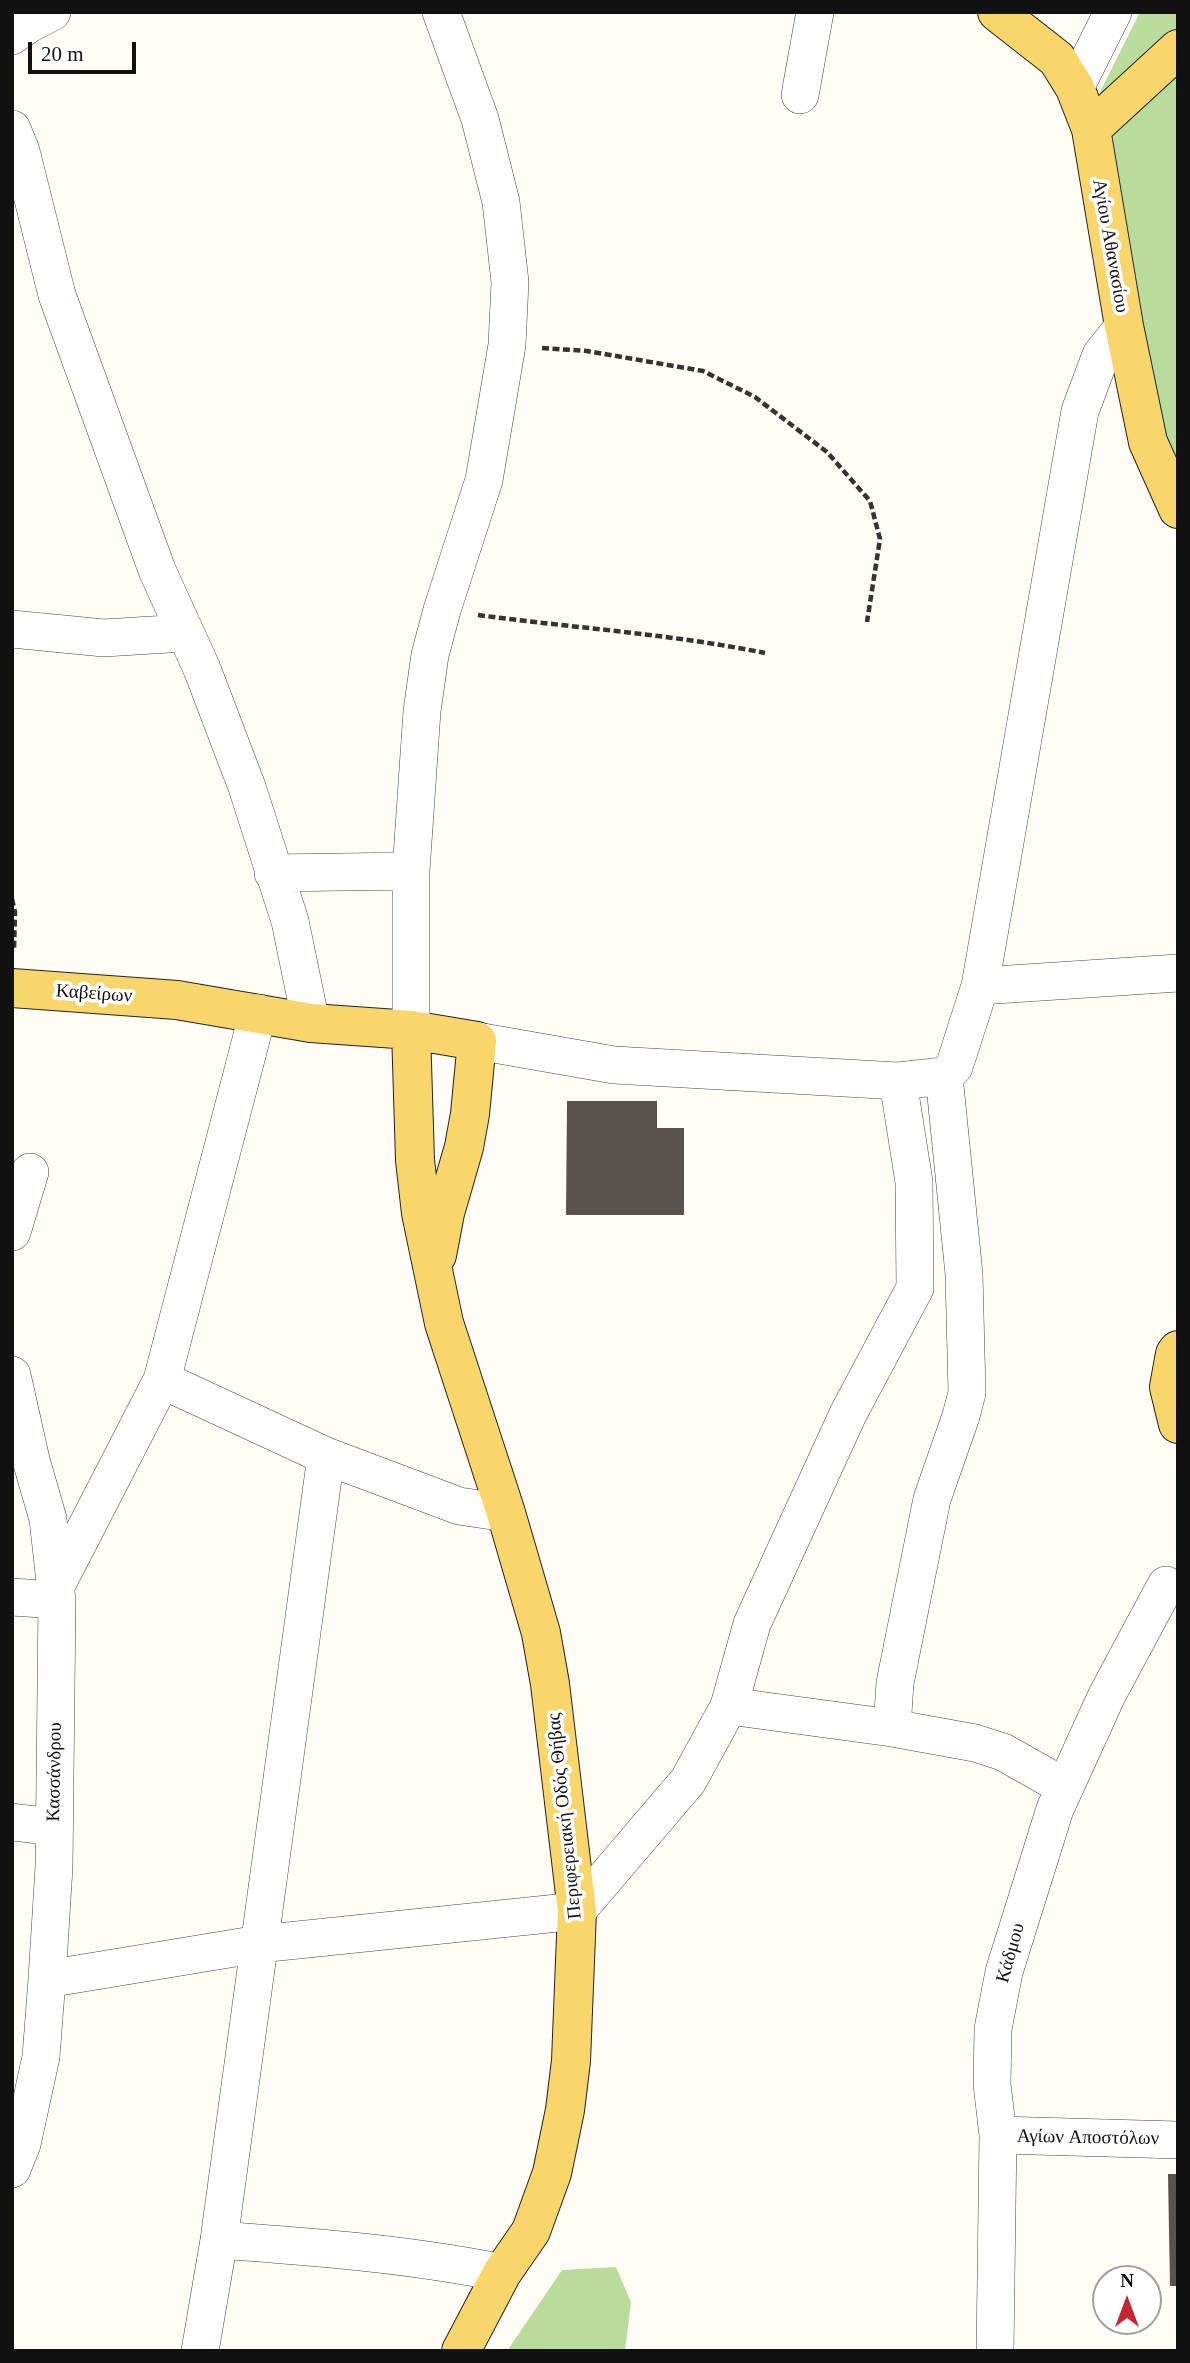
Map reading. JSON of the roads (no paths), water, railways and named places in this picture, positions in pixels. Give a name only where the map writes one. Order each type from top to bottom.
[{"type":"main road","name":"Αγίου Αθανασίου","points":[[997,12],[1057,59],[1075,88],[1091,129],[1124,326],[1148,442],[1178,509]]},
{"type":"main road","points":[[1091,129],[1178,49]]},
{"type":"main road","name":"Καβείρων","points":[[13,988],[177,1000],[311,1023],[411,1030],[477,1041]]},
{"type":"main road","name":"Περιφερειακή Οδός Θήβας","points":[[411,1030],[415,1160],[421,1213],[444,1323],[506,1513],[541,1633],[552,1697],[578,1911],[571,2061],[565,2110],[552,2173],[531,2231],[502,2273],[461,2351]]},
{"type":"main road","name":"Περιφερειακή Οδός Θήβας","points":[[434,1274],[445,1213],[468,1125],[477,1041]]},
{"type":"main road","points":[[1178,1350],[1169,1387],[1178,1424]]},
{"type":"street","points":[[12,36],[52,12]]},
{"type":"street","points":[[411,1030],[411,871],[422,711],[430,655],[442,610],[484,480],[507,345],[510,282],[502,202],[480,118],[441,12]]},
{"type":"street","points":[[800,95],[815,12]]},
{"type":"street","points":[[1075,88],[1113,12]]},
{"type":"street","points":[[12,129],[21,151],[57,295],[157,570],[202,669],[247,787],[290,921],[311,1023]]},
{"type":"street","points":[[477,1041],[614,1065],[898,1080],[944,1076],[954,1067],[980,986],[1080,411],[1101,355],[1124,326]]},
{"type":"street","points":[[12,629],[104,638],[184,633]]},
{"type":"street","points":[[273,873],[411,871]]},
{"type":"street","points":[[980,986],[1178,973]]},
{"type":"street","points":[[12,1597],[57,1592],[162,1380],[258,1013]]},
{"type":"street","points":[[892,1728],[895,1683],[932,1499],[967,1393],[964,1274],[944,1076]]},
{"type":"street","points":[[47,1979],[259,1944],[578,1911],[688,1781],[729,1706],[752,1624],[848,1414],[915,1288],[914,1182],[898,1080]]},
{"type":"street","points":[[12,1232],[30,1172]]},
{"type":"street","name":"Κασσάνδρου","points":[[12,1375],[31,1460],[48,1519],[57,1592],[54,1867],[41,2057],[22,2144],[12,2169]]},
{"type":"street","points":[[162,1380],[326,1456],[459,1506],[506,1513]]},
{"type":"street","points":[[200,2351],[219,2240],[326,1456]]},
{"type":"street","name":"Κάδμου","points":[[995,2351],[998,2135],[992,2084],[993,2029],[1004,1972],[1055,1809],[1107,1695],[1166,1585]]},
{"type":"street","points":[[729,1706],[892,1728],[975,1743],[1003,1752],[1065,1787]]},
{"type":"street","points":[[12,1822],[54,1827]]},
{"type":"street","name":"Αγίων Αποστόλων","points":[[998,2135],[1178,2140]]},
{"type":"street","points":[[219,2240],[373,2252],[454,2263],[502,2273]]}]
